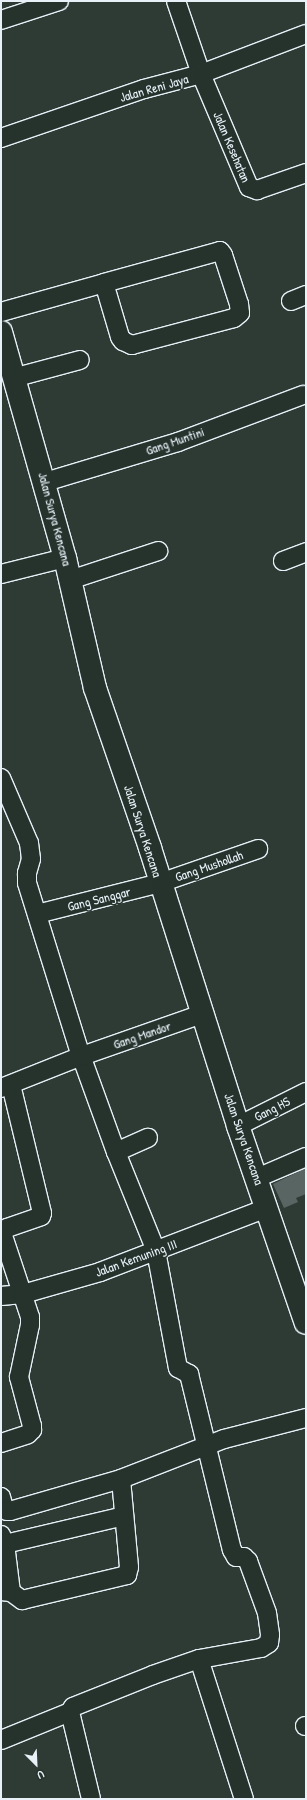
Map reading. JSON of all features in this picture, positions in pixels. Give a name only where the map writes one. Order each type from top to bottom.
[{"type":"main road","name":"Jalan Surya Kencana","points":[[1,332],[8,370],[45,482],[66,558],[95,688],[160,883],[238,1126],[306,1323]]},
{"type":"street","points":[[1,20],[59,1]]},
{"type":"street","name":"Jalan Kesehatan","points":[[176,1],[201,74],[249,187],[257,190],[306,173]]},
{"type":"street","name":"Jalan Reni Jaya","points":[[1,138],[144,89],[201,74],[306,34]]},
{"type":"street","points":[[1,312],[104,283],[220,252],[224,255],[239,304],[240,313],[234,318],[132,344],[123,341],[120,337],[104,283]]},
{"type":"street","points":[[8,370],[80,360]]},
{"type":"street","name":"Gang Muntini","points":[[45,482],[178,442],[305,394]]},
{"type":"street","points":[[70,580],[158,551]]},
{"type":"street","points":[[283,560],[306,552]]},
{"type":"street","points":[[1,574],[66,558]]},
{"type":"street","points":[[1,778],[29,842],[31,859],[27,873],[27,883],[82,1056],[116,1152],[156,1251],[178,1368],[189,1374],[232,1550],[236,1556],[244,1557],[248,1561],[267,1613],[270,1635],[269,1643],[261,1648],[199,1659],[153,1675],[73,1707],[70,1712],[1,1740]]},
{"type":"street","name":"Gang Mushollah","points":[[160,883],[258,849]]},
{"type":"street","name":"Gang Sanggar","points":[[37,914],[160,883]]},
{"type":"street","name":"Gang Mandor","points":[[6,1087],[82,1056],[202,1014]]},
{"type":"street","points":[[1,1443],[28,1434],[32,1430],[19,1377],[30,1325],[30,1317],[2,1233],[7,1228],[41,1216],[42,1213],[6,1087]]},
{"type":"street","name":"Gang HS","points":[[238,1126],[306,1092]]},
{"type":"street","points":[[116,1152],[148,1138]]},
{"type":"street","points":[[257,1178],[306,1157]]},
{"type":"street","name":"Jalan Kemuning III","points":[[1,1296],[23,1294],[100,1272],[267,1208]]},
{"type":"street","points":[[1,1497],[4,1508],[8,1511],[121,1479],[243,1433],[306,1418]]},
{"type":"street","points":[[120,1518],[3,1539],[6,1592],[22,1600],[127,1575],[129,1567],[121,1479]]},
{"type":"street","points":[[199,1659],[244,1799]]},
{"type":"street","points":[[70,1712],[91,1799]]},
{"type":"building","points":[[306,1168],[306,1194],[296,1198],[298,1202],[284,1208],[273,1184]]}]
